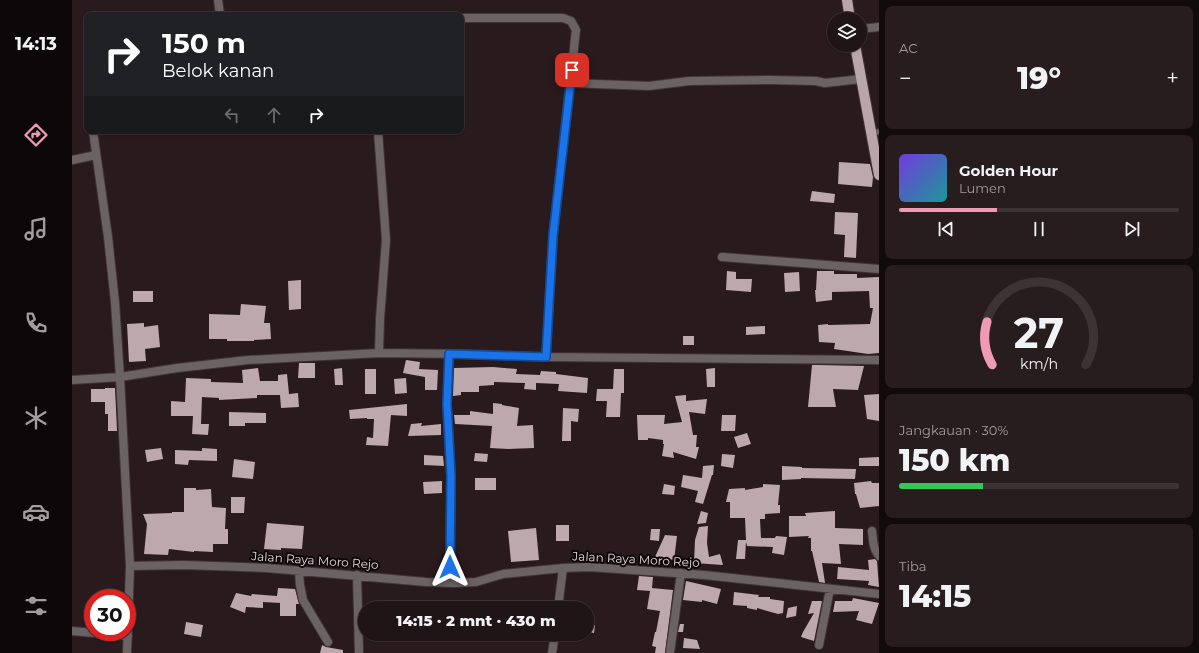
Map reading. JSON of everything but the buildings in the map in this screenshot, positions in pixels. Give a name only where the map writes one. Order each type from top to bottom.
[{"type":"main road","points":[[847,0],[849,12]]},
{"type":"main road","points":[[856,52],[861,78],[875,132],[879,175]]},
{"type":"street","points":[[218,0],[220,12]]},
{"type":"street","points":[[464,18],[563,18],[571,22],[576,30],[553,236],[546,357]]},
{"type":"street","points":[[867,28],[879,27]]},
{"type":"street","points":[[570,83],[649,86],[689,81],[772,80],[825,82],[861,78]]},
{"type":"street","points":[[93,134],[108,237],[115,302],[130,566],[129,589]]},
{"type":"street","points":[[378,134],[386,240],[379,353]]},
{"type":"street","points":[[72,160],[96,155]]},
{"type":"street","points":[[722,257],[879,268]]},
{"type":"street","points":[[72,380],[120,377],[177,368],[248,360],[379,353],[546,357],[879,360]]},
{"type":"street","points":[[449,354],[447,404],[451,476],[450,582]]},
{"type":"street","points":[[872,531],[876,553],[879,556]]},
{"type":"street","name":"Jalan Raya Moro Rejo","points":[[130,566],[216,566],[357,575],[426,582],[476,582],[503,574],[589,567],[681,573],[879,594]]},
{"type":"street","points":[[559,601],[563,568]]},
{"type":"street","points":[[299,571],[303,600],[328,642]]},
{"type":"street","points":[[670,653],[681,573]]},
{"type":"street","points":[[357,575],[359,653]]},
{"type":"street","points":[[818,645],[830,589]]},
{"type":"street","points":[[72,631],[84,632]]},
{"type":"street","points":[[128,641],[128,653]]},
{"type":"street","points":[[552,653],[553,641]]},
{"type":"route","points":[[450,567],[451,476],[447,404],[449,354],[546,357],[553,236],[572,70]]}]
